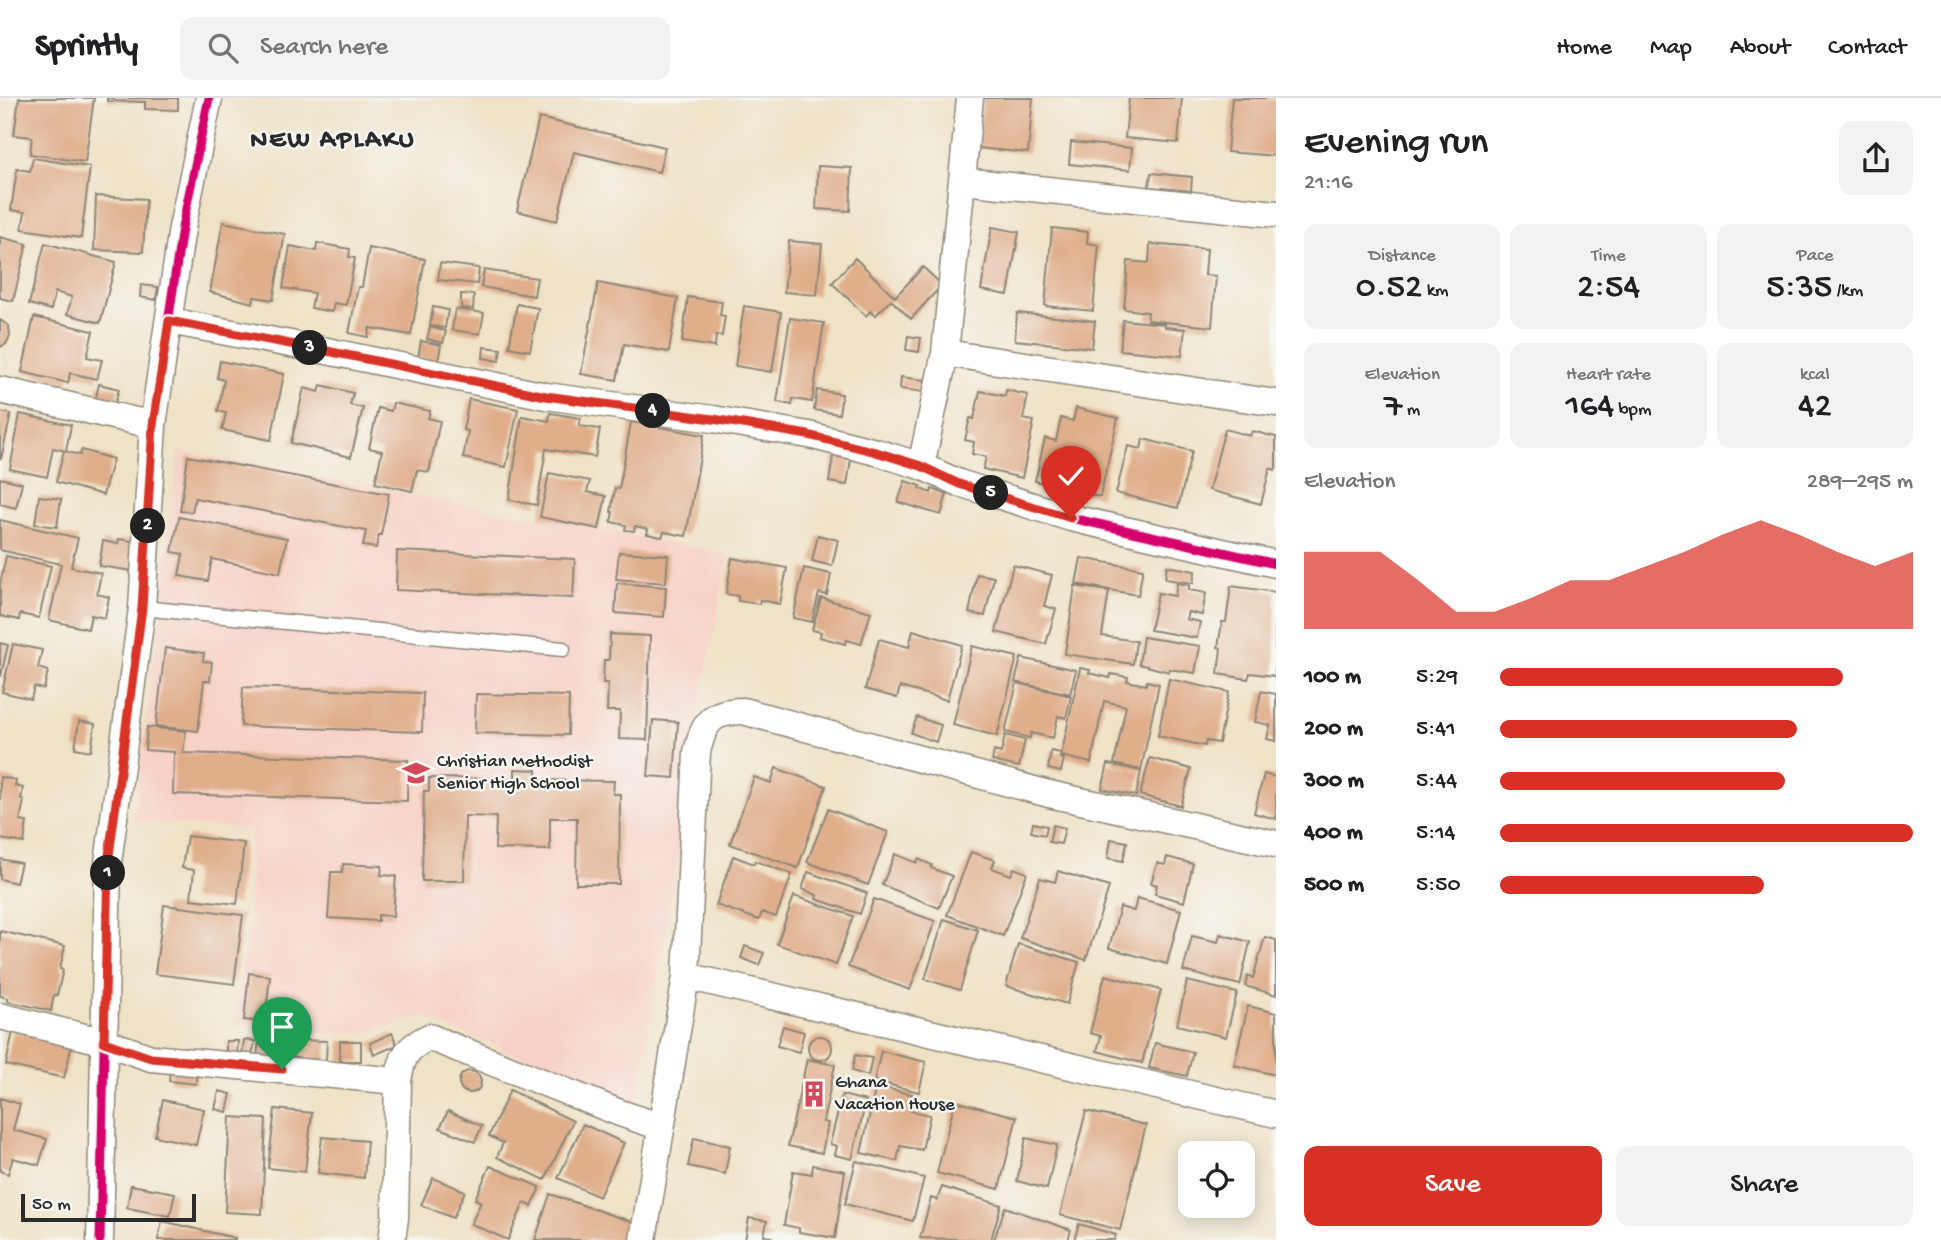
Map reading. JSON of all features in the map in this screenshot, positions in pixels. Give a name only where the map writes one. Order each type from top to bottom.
[{"type":"street","points":[[100,1240],[108,863],[142,608],[153,425],[182,228],[209,98]]},
{"type":"street","points":[[921,466],[946,353],[970,98]]},
{"type":"street","points":[[963,181],[1276,214]]},
{"type":"street","points":[[169,321],[546,396],[808,435],[921,466],[959,484],[1071,518],[1276,564]]},
{"type":"street","points":[[946,353],[1276,403]]},
{"type":"street","points":[[0,390],[153,425]]},
{"type":"street","points":[[643,1240],[686,976],[697,752],[705,724],[715,716],[743,711],[1049,794],[1276,844]]},
{"type":"street","points":[[686,976],[1276,1114]]},
{"type":"street","points":[[0,1016],[104,1042],[151,1058],[398,1081]]},
{"type":"street","points":[[391,1240],[395,1218],[398,1081],[401,1061],[412,1045],[429,1037],[661,1127]]},
{"type":"lane","points":[[142,608],[563,649]]},
{"type":"shaded area","name":"Christian Methodist Senior High School","points":[[179,451],[729,554],[695,729],[685,814],[636,1105],[425,1017],[364,1033],[308,1032],[234,1025],[249,924],[250,829],[134,821]]},
{"type":"building","points":[[19,98],[94,98],[85,162],[30,154],[32,137],[14,135]]},
{"type":"building","points":[[107,98],[178,98],[178,110],[145,109],[145,102],[107,101]]},
{"type":"building","points":[[983,98],[1033,98],[1028,153],[978,148]]},
{"type":"building","points":[[1129,98],[1182,98],[1178,143],[1125,138]]},
{"type":"building","points":[[1232,98],[1276,98],[1276,156],[1227,152]]},
{"type":"building","points":[[539,118],[665,147],[659,172],[574,152],[557,221],[517,211]]},
{"type":"building","points":[[1071,142],[1132,148],[1130,170],[1069,164]]},
{"type":"building","points":[[33,158],[90,167],[81,238],[22,229],[25,212],[11,210],[17,169],[30,171]]},
{"type":"building","points":[[818,166],[852,168],[850,211],[816,209]]},
{"type":"building","points":[[1151,173],[1192,177],[1191,191],[1149,187]]},
{"type":"building","points":[[96,196],[146,199],[143,252],[94,250]]},
{"type":"building","points":[[223,222],[285,234],[273,300],[254,297],[253,303],[210,292]]},
{"type":"building","points":[[992,227],[1019,232],[1008,295],[981,290]]},
{"type":"building","points":[[1052,228],[1088,232],[1087,243],[1099,245],[1093,311],[1045,306]]},
{"type":"building","points":[[0,237],[27,244],[13,301],[0,298]]},
{"type":"building","points":[[789,241],[822,244],[817,295],[784,292]]},
{"type":"building","points":[[45,243],[116,262],[100,323],[67,314],[72,297],[55,292],[51,310],[29,304]]},
{"type":"building","points":[[317,243],[350,249],[349,257],[355,258],[346,305],[334,303],[332,312],[311,308],[314,293],[283,288],[290,246],[316,251]]},
{"type":"building","points":[[1150,244],[1207,249],[1205,275],[1216,276],[1212,327],[1147,320],[1148,312],[1124,309],[1128,261],[1149,263]]},
{"type":"building","points":[[369,248],[425,259],[411,335],[370,328],[368,337],[349,333],[358,287],[362,287]]},
{"type":"building","points":[[855,258],[895,297],[923,267],[942,285],[911,319],[891,300],[875,316],[870,311],[866,316],[832,283]]},
{"type":"building","points":[[440,263],[479,268],[477,284],[438,280]]},
{"type":"building","points":[[484,270],[537,278],[534,296],[481,287]]},
{"type":"building","points":[[598,283],[678,298],[669,352],[624,344],[617,380],[581,374]]},
{"type":"building","points":[[141,285],[158,287],[156,300],[140,297]]},
{"type":"building","points":[[461,294],[474,295],[473,309],[461,308]]},
{"type":"building","points":[[688,297],[722,302],[720,315],[725,316],[722,336],[716,335],[715,347],[682,342]]},
{"type":"building","points":[[517,304],[538,308],[530,351],[509,347]]},
{"type":"building","points":[[744,306],[781,312],[772,372],[735,366]]},
{"type":"building","points":[[433,307],[448,310],[445,328],[430,326]]},
{"type":"building","points":[[455,309],[484,313],[480,334],[452,330]]},
{"type":"building","points":[[1017,313],[1095,321],[1092,348],[1015,340]]},
{"type":"building","points":[[34,317],[93,331],[87,357],[102,360],[97,379],[70,373],[68,383],[22,372]]},
{"type":"building","points":[[790,318],[824,323],[812,402],[793,399],[792,405],[777,402]]},
{"type":"building","points":[[0,320],[9,326],[10,336],[6,344],[0,347]]},
{"type":"building","points":[[1123,320],[1185,329],[1182,356],[1120,350]]},
{"type":"building","points":[[430,327],[446,331],[443,343],[427,339]]},
{"type":"building","points":[[908,336],[921,338],[919,352],[906,350]]},
{"type":"building","points":[[421,341],[441,345],[438,362],[418,358]]},
{"type":"building","points":[[484,347],[501,349],[499,361],[483,358]]},
{"type":"building","points":[[220,361],[284,374],[271,440],[222,430],[226,413],[218,411],[224,380],[217,378]]},
{"type":"building","points":[[901,377],[925,380],[924,392],[900,389]]},
{"type":"building","points":[[99,384],[119,389],[113,411],[94,406]]},
{"type":"building","points":[[321,385],[353,393],[350,405],[363,408],[351,457],[291,443],[304,388],[319,392]]},
{"type":"building","points":[[817,390],[842,394],[839,414],[814,410]]},
{"type":"building","points":[[1006,390],[1028,395],[1023,419],[1034,421],[1022,478],[983,469],[986,457],[972,454],[974,442],[965,440],[970,418],[974,419],[980,391],[1005,396]]},
{"type":"building","points":[[469,399],[518,409],[506,467],[463,458],[468,431],[463,430]]},
{"type":"building","points":[[393,403],[430,411],[428,418],[440,421],[429,472],[417,470],[412,491],[375,483],[382,451],[369,448],[378,408],[391,411]]},
{"type":"building","points":[[1076,408],[1118,418],[1100,497],[1035,481],[1045,438],[1056,441],[1061,418],[1073,421]]},
{"type":"building","points":[[0,412],[11,414],[1,459],[0,459]]},
{"type":"building","points":[[550,413],[581,418],[579,426],[600,429],[595,457],[546,449],[537,505],[509,500],[522,416],[549,421]]},
{"type":"building","points":[[20,414],[71,425],[66,451],[53,448],[47,477],[10,469]]},
{"type":"building","points":[[631,422],[704,435],[686,536],[664,532],[662,537],[647,534],[648,529],[635,526],[634,531],[625,530],[626,525],[611,522],[615,488],[619,489]]},
{"type":"building","points":[[1225,429],[1250,436],[1252,431],[1276,437],[1276,467],[1275,470],[1270,468],[1261,504],[1209,490]]},
{"type":"building","points":[[1143,439],[1192,451],[1178,508],[1116,493],[1128,446],[1141,449]]},
{"type":"building","points":[[82,450],[113,459],[103,495],[56,482],[64,451],[80,455]]},
{"type":"building","points":[[188,456],[389,494],[376,548],[363,546],[366,531],[195,498],[192,512],[180,511]]},
{"type":"building","points":[[833,456],[851,459],[847,485],[829,482]]},
{"type":"building","points":[[549,473],[590,481],[587,492],[606,496],[599,529],[540,517]]},
{"type":"building","points":[[0,478],[22,483],[16,508],[0,504]]},
{"type":"building","points":[[905,481],[921,486],[920,489],[931,493],[932,489],[947,494],[941,515],[898,502]]},
{"type":"building","points":[[39,496],[61,499],[57,527],[35,524]]},
{"type":"building","points":[[179,517],[287,538],[280,573],[212,559],[208,581],[179,576],[183,554],[172,552]]},
{"type":"building","points":[[0,520],[78,538],[71,567],[101,573],[97,594],[109,597],[105,618],[91,615],[88,629],[49,620],[61,564],[0,550]]},
{"type":"building","points":[[818,535],[838,540],[832,566],[812,561]]},
{"type":"building","points":[[119,539],[138,542],[133,571],[99,566],[103,541],[118,544]]},
{"type":"building","points":[[397,551],[575,559],[573,598],[396,590]]},
{"type":"building","points":[[619,552],[668,555],[666,583],[616,579]]},
{"type":"building","points":[[6,556],[51,566],[39,618],[20,614],[19,620],[0,616],[0,584]]},
{"type":"building","points":[[732,558],[787,568],[780,604],[760,600],[759,604],[738,601],[738,596],[726,594]]},
{"type":"building","points":[[1081,558],[1143,569],[1138,595],[1076,584]]},
{"type":"building","points":[[1013,565],[1052,575],[1044,606],[1056,609],[1046,644],[996,632]]},
{"type":"building","points":[[1167,566],[1195,571],[1193,583],[1165,579]]},
{"type":"building","points":[[804,568],[831,574],[827,595],[819,593],[812,622],[793,618]]},
{"type":"building","points":[[977,574],[994,577],[985,616],[969,613]]},
{"type":"building","points":[[617,583],[666,587],[664,617],[615,613]]},
{"type":"building","points":[[1177,583],[1189,585],[1189,590],[1206,593],[1202,615],[1188,612],[1186,619],[1200,622],[1197,638],[1150,630],[1158,593],[1175,596]]},
{"type":"building","points":[[1075,586],[1109,591],[1102,636],[1136,641],[1133,664],[1065,654]]},
{"type":"building","points":[[1231,586],[1276,592],[1275,676],[1250,673],[1248,679],[1218,674],[1221,648],[1218,647],[1222,622],[1226,622]]},
{"type":"building","points":[[821,598],[871,612],[861,644],[847,640],[845,644],[820,637],[821,632],[812,630]]},
{"type":"building","points":[[913,630],[962,645],[947,700],[900,687],[897,698],[865,689],[879,639],[909,647]]},
{"type":"building","points":[[610,634],[650,636],[647,740],[619,739],[620,711],[607,711],[608,683],[603,683],[604,660],[609,660]]},
{"type":"building","points":[[1143,637],[1200,646],[1195,673],[1169,669],[1169,672],[1139,664]]},
{"type":"building","points":[[0,643],[8,645],[1,676],[0,676]]},
{"type":"building","points":[[13,644],[42,650],[38,668],[48,671],[44,689],[34,687],[31,699],[2,692]]},
{"type":"building","points":[[972,646],[1017,657],[997,736],[953,725]]},
{"type":"building","points":[[165,648],[204,653],[203,661],[212,662],[210,681],[204,681],[198,731],[156,726]]},
{"type":"building","points":[[1021,658],[1076,670],[1070,694],[1015,682]]},
{"type":"building","points":[[1080,668],[1110,678],[1111,674],[1128,677],[1127,681],[1146,685],[1147,681],[1159,684],[1141,770],[1114,764],[1126,706],[1104,701],[1091,763],[1061,756]]},
{"type":"building","points":[[1169,679],[1229,692],[1219,743],[1206,741],[1205,746],[1158,736]]},
{"type":"building","points":[[1017,683],[1071,696],[1066,718],[1058,716],[1053,738],[1031,733],[1030,738],[1005,732]]},
{"type":"building","points":[[243,687],[423,693],[422,732],[241,726]]},
{"type":"building","points":[[1261,691],[1276,694],[1276,741],[1267,739],[1270,725],[1255,722]]},
{"type":"building","points":[[476,694],[569,696],[568,735],[475,733]]},
{"type":"building","points":[[917,717],[941,725],[936,742],[911,733]]},
{"type":"building","points":[[653,720],[678,722],[674,778],[648,776]]},
{"type":"building","points":[[79,721],[95,724],[91,751],[75,748]]},
{"type":"building","points":[[147,727],[186,731],[183,753],[408,760],[407,801],[173,794],[174,752],[145,750]]},
{"type":"building","points":[[1005,735],[1025,740],[1019,767],[992,761],[994,751],[1001,753]]},
{"type":"building","points":[[1051,751],[1061,753],[1060,758],[1064,758],[1061,772],[1048,769]]},
{"type":"building","points":[[1150,758],[1191,769],[1181,806],[1140,795]]},
{"type":"building","points":[[1108,764],[1141,771],[1136,796],[1102,789]]},
{"type":"building","points":[[776,768],[826,786],[798,868],[730,844],[754,777],[771,783]]},
{"type":"building","points":[[515,769],[537,770],[537,780],[614,781],[613,794],[620,794],[619,884],[576,884],[577,818],[550,818],[550,850],[495,849],[496,817],[465,816],[464,881],[422,881],[424,791],[429,791],[429,778],[515,779]]},
{"type":"building","points":[[1264,774],[1276,777],[1276,819],[1254,813]]},
{"type":"building","points":[[0,777],[16,780],[15,786],[23,788],[20,821],[27,822],[24,843],[0,839]]},
{"type":"building","points":[[828,809],[888,832],[868,885],[807,862]]},
{"type":"building","points":[[1033,823],[1047,826],[1045,835],[1031,832]]},
{"type":"building","points":[[1053,825],[1065,828],[1061,844],[1049,842]]},
{"type":"building","points":[[187,836],[244,843],[237,904],[191,899],[194,870],[182,868]]},
{"type":"building","points":[[1111,839],[1127,842],[1123,861],[1108,858]]},
{"type":"building","points":[[971,852],[995,860],[992,868],[1011,875],[1014,868],[1027,873],[1003,936],[947,915]]},
{"type":"building","points":[[895,854],[917,863],[918,859],[932,865],[931,868],[952,876],[939,908],[882,885]]},
{"type":"building","points":[[733,856],[792,874],[776,917],[762,912],[759,920],[716,905]]},
{"type":"building","points":[[1167,857],[1193,864],[1184,902],[1155,894],[1157,885],[1151,883],[1157,863],[1165,865]]},
{"type":"building","points":[[0,859],[21,863],[16,883],[0,879]]},
{"type":"building","points":[[343,864],[382,866],[381,875],[396,876],[393,916],[378,915],[378,921],[328,918],[331,872],[342,872]]},
{"type":"building","points":[[1058,871],[1109,887],[1086,960],[1020,938],[1040,878],[1055,882]]},
{"type":"building","points":[[808,872],[867,893],[860,914],[816,899],[817,895],[802,889]]},
{"type":"building","points":[[794,896],[853,916],[836,965],[777,944]]},
{"type":"building","points":[[1137,898],[1181,910],[1167,964],[1109,948],[1120,907],[1134,911]]},
{"type":"building","points":[[874,899],[935,921],[910,990],[848,967]]},
{"type":"building","points":[[164,905],[243,915],[234,984],[155,974]]},
{"type":"building","points":[[944,919],[978,930],[960,990],[925,979]]},
{"type":"building","points":[[0,931],[65,946],[60,969],[63,970],[51,1011],[7,1001],[8,998],[0,996]]},
{"type":"building","points":[[1220,934],[1250,942],[1240,985],[1183,971],[1192,936],[1218,942]]},
{"type":"building","points":[[1265,937],[1276,940],[1276,995],[1245,986],[1248,976],[1253,978]]},
{"type":"building","points":[[1018,944],[1079,962],[1067,1004],[1006,986]]},
{"type":"building","points":[[745,946],[764,953],[759,965],[741,958]]},
{"type":"building","points":[[249,973],[270,976],[265,1022],[244,1020]]},
{"type":"building","points":[[1105,975],[1161,990],[1142,1063],[1097,1051],[1101,1036],[1090,1033]]},
{"type":"building","points":[[1187,981],[1237,993],[1226,1037],[1177,1025]]},
{"type":"building","points":[[1248,1006],[1276,1013],[1276,1075],[1234,1065]]},
{"type":"building","points":[[783,1026],[804,1032],[799,1052],[777,1046]]},
{"type":"building","points":[[13,1031],[72,1044],[64,1078],[6,1065]]},
{"type":"building","points":[[392,1033],[397,1045],[374,1055],[370,1043]]},
{"type":"building","points":[[820,1036],[829,1039],[832,1048],[829,1057],[820,1060],[811,1057],[808,1048],[811,1039]]},
{"type":"building","points":[[244,1040],[255,1041],[252,1056],[242,1055]]},
{"type":"building","points":[[259,1040],[278,1043],[276,1059],[257,1057]]},
{"type":"building","points":[[292,1040],[327,1041],[326,1060],[291,1059]]},
{"type":"building","points":[[226,1041],[238,1041],[237,1056],[226,1055]]},
{"type":"building","points":[[340,1041],[361,1041],[361,1061],[340,1061]]},
{"type":"building","points":[[1155,1043],[1193,1052],[1187,1076],[1149,1068]]},
{"type":"building","points":[[881,1051],[926,1062],[919,1092],[874,1081]]},
{"type":"building","points":[[855,1055],[872,1058],[868,1076],[852,1071]]},
{"type":"building","name":"Ghana Vacation House","points":[[807,1059],[835,1065],[823,1122],[828,1123],[822,1153],[788,1146]]},
{"type":"building","points":[[170,1067],[197,1069],[196,1084],[169,1081]]},
{"type":"building","points":[[470,1071],[478,1074],[481,1082],[478,1090],[470,1093],[462,1090],[459,1082],[462,1074]]},
{"type":"building","points":[[876,1086],[915,1095],[911,1111],[930,1115],[922,1150],[900,1146],[897,1161],[861,1153]]},
{"type":"building","points":[[510,1090],[573,1121],[545,1180],[497,1157],[503,1143],[489,1136]]},
{"type":"building","points":[[219,1091],[231,1094],[227,1112],[215,1109]]},
{"type":"building","points":[[842,1095],[866,1101],[852,1159],[835,1155],[837,1146],[830,1144]]},
{"type":"building","points":[[0,1098],[20,1104],[13,1130],[47,1139],[39,1165],[13,1158],[8,1174],[0,1171]]},
{"type":"building","points":[[163,1100],[204,1109],[196,1145],[155,1136]]},
{"type":"building","points":[[955,1101],[1017,1117],[999,1189],[937,1173]]},
{"type":"building","points":[[275,1109],[312,1113],[305,1172],[268,1168]]},
{"type":"building","points":[[448,1111],[482,1126],[475,1142],[440,1128]]},
{"type":"building","points":[[1086,1111],[1146,1125],[1120,1230],[1060,1215]]},
{"type":"building","points":[[230,1117],[266,1119],[262,1214],[225,1212]]},
{"type":"building","points":[[583,1124],[624,1143],[599,1197],[558,1178]]},
{"type":"building","points":[[322,1137],[367,1141],[364,1178],[318,1173]]},
{"type":"building","points":[[694,1138],[730,1146],[725,1174],[688,1166]]},
{"type":"building","points":[[1026,1138],[1057,1145],[1047,1189],[1017,1181]]},
{"type":"building","points":[[856,1161],[924,1178],[913,1221],[845,1204]]},
{"type":"building","points":[[813,1165],[845,1171],[835,1238],[799,1232],[799,1228],[784,1225],[793,1171],[812,1174]]},
{"type":"building","points":[[490,1166],[540,1187],[532,1206],[524,1203],[508,1240],[471,1224],[481,1202],[475,1199]]},
{"type":"building","points":[[433,1178],[465,1191],[453,1218],[421,1205]]},
{"type":"building","points":[[131,1185],[175,1193],[170,1216],[127,1208]]},
{"type":"building","points":[[942,1187],[1001,1205],[991,1240],[920,1238],[931,1198],[937,1200]]},
{"type":"building","points":[[550,1194],[638,1224],[633,1240],[535,1240]]},
{"type":"building","points":[[1005,1207],[1071,1230],[1068,1240],[994,1240]]},
{"type":"building","points":[[749,1218],[767,1221],[764,1236],[772,1237],[771,1240],[745,1240]]},
{"type":"building","points":[[162,1221],[235,1238],[235,1240],[158,1240]]},
{"type":"building","points":[[1079,1224],[1116,1235],[1114,1240],[1074,1240]]},
{"type":"cycle path","points":[[100,1240],[108,863],[142,608],[153,425],[182,228],[209,98]]},
{"type":"cycle path","points":[[169,321],[546,396],[809,435],[921,466],[959,483],[1071,518],[1276,564]]},
{"type":"place","name":"Christian Methodist Senior High School","points":[[416,773]]},
{"type":"place","name":"Ghana Vacation House","points":[[814,1094]]},
{"type":"district","name":"NEW APLAKU","points":[[333,141]]},
{"type":"route","points":[[282,1069],[151,1058],[104,1042],[108,863],[142,608],[153,425],[169,321],[546,396],[808,435],[921,466],[959,484],[1071,518]]}]
